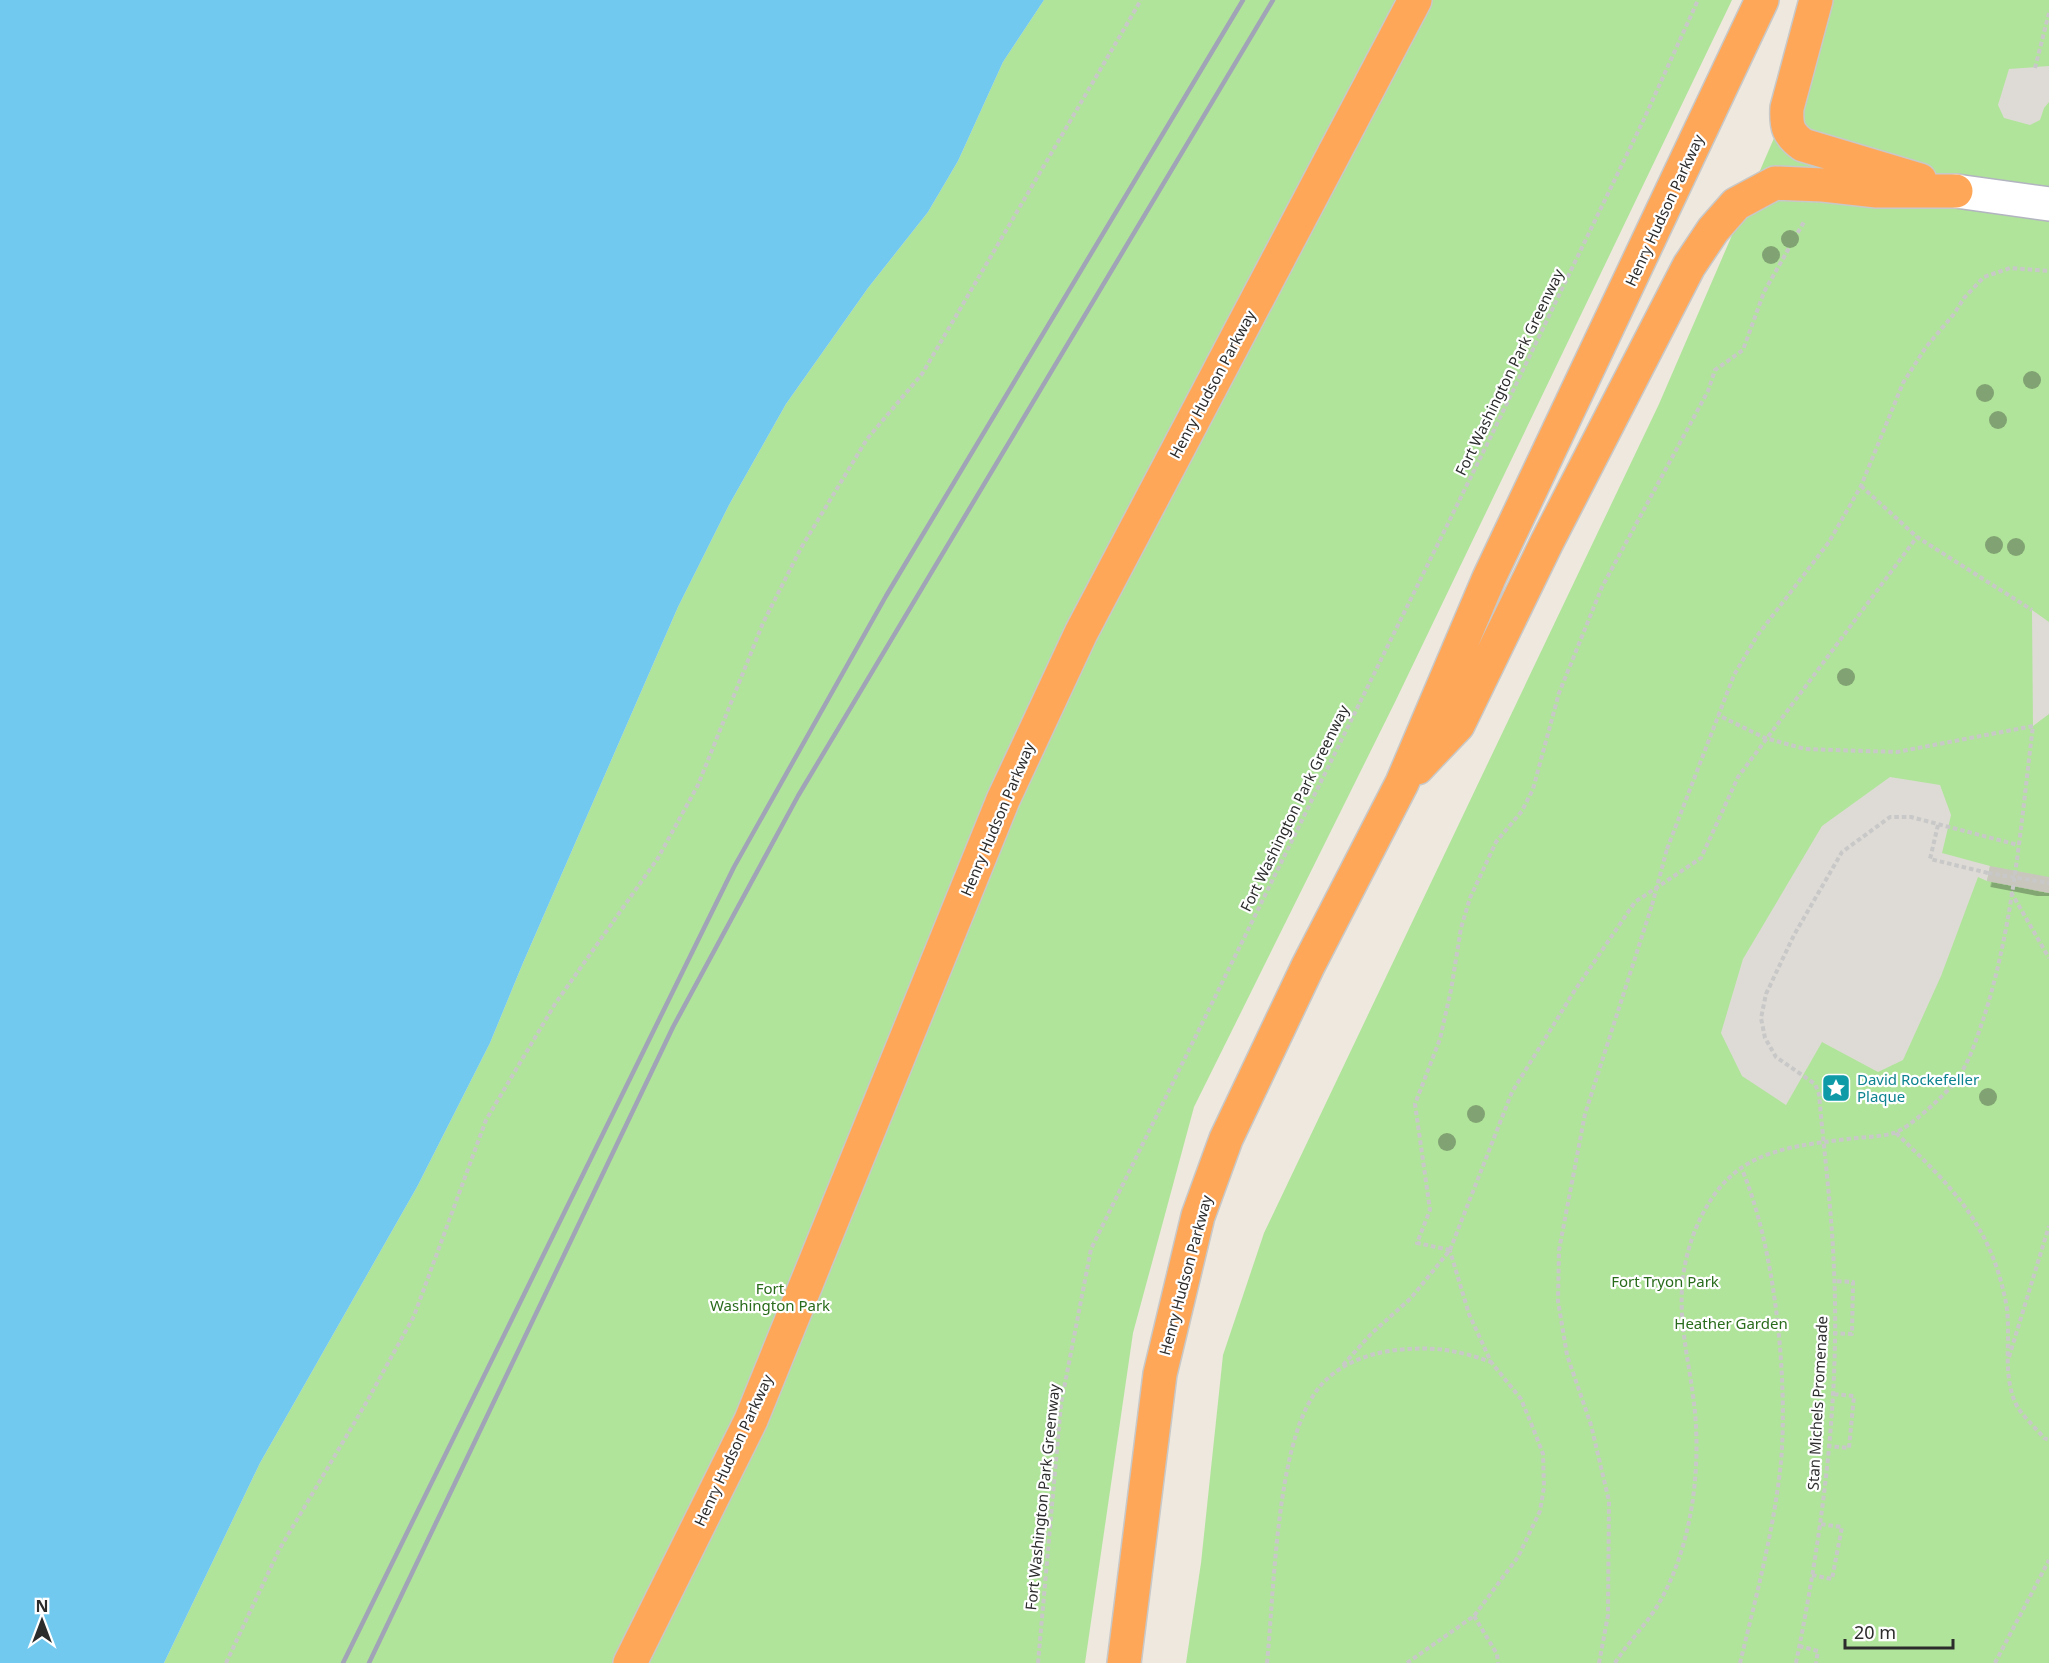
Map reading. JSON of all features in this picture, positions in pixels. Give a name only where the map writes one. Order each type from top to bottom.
[{"type":"highway","name":"Henry Hudson Parkway","points":[[630,1663],[751,1420],[1003,800],[1076,643],[1415,0]]},
{"type":"highway","name":"Henry Hudson Parkway","points":[[1124,1663],[1160,1374],[1198,1216],[1226,1139],[1358,866],[1402,783],[1489,578],[1762,0]]},
{"type":"highway","points":[[1816,0],[1787,108],[1786,125],[1790,136],[1803,145],[1836,157],[1956,191]]},
{"type":"highway","points":[[1402,783],[1458,725],[1642,355],[1689,266],[1713,230],[1736,204],[1775,183],[1876,191],[1956,191]]},
{"type":"street","points":[[1956,191],[2049,204]]},
{"type":"path","points":[[226,1663],[279,1550],[366,1403],[414,1316],[486,1120],[555,1004],[658,858],[698,785],[763,622],[801,548],[867,439],[922,374],[1141,0]]},
{"type":"path","name":"Fort Washington Park Greenway","points":[[1038,1663],[1062,1404],[1091,1249],[1498,422],[1644,119],[1698,0]]},
{"type":"path","points":[[2035,68],[2049,13]]},
{"type":"path","points":[[1450,1250],[1417,1243],[1430,1210],[1415,1104],[1440,1039],[1461,928],[1470,898],[1496,842],[1522,811],[1533,789],[1559,693],[1602,587],[1708,391],[1715,370],[1743,350],[1764,292],[1823,185]]},
{"type":"path","points":[[1599,1663],[1608,1615],[1609,1501],[1591,1425],[1567,1354],[1558,1301],[1559,1251],[1585,1114],[1652,905],[1667,849],[1734,675],[1757,636],[1829,542],[1861,486],[1903,383],[1964,298],[1984,277],[2010,268],[2049,271]]},
{"type":"path","points":[[1861,486],[1917,537],[2032,610]]},
{"type":"path","points":[[1267,1663],[1280,1525],[1298,1425],[1314,1394],[1371,1334],[1411,1298],[1450,1250],[1512,1092],[1569,1000],[1635,902],[1701,858],[1738,777],[1917,537]]},
{"type":"path","points":[[1615,1663],[1629,1640],[1659,1604],[1676,1565],[1692,1510],[1697,1462],[1696,1423],[1680,1311],[1683,1275],[1694,1234],[1711,1198],[1741,1167],[1771,1151],[1896,1133],[1955,1083],[1974,1048],[2004,942],[2033,726],[1897,752],[1805,749],[1765,738],[1718,715]]},
{"type":"path","name":"Stan Michels Promenade","points":[[1796,1663],[1820,1524],[1832,1394],[1834,1281],[1819,1094],[1815,1084],[1776,1057],[1765,1038],[1761,1018],[1766,994],[1794,935],[1842,852],[1890,818],[1911,817],[2018,845]]},
{"type":"path","points":[[1938,825],[1930,859],[1988,873],[2049,883]]},
{"type":"path","points":[[2011,892],[2049,958]]},
{"type":"path","points":[[1896,1133],[1948,1183],[1968,1208],[1985,1242],[2006,1298],[2009,1319],[2007,1364],[2015,1403],[2044,1438],[2049,1440]]},
{"type":"path","points":[[1740,1663],[1773,1516],[1781,1462],[1782,1404],[1773,1282],[1750,1189],[1741,1167]]},
{"type":"path","points":[[2007,1364],[2049,1226]]},
{"type":"path","points":[[1407,1663],[1474,1616],[1518,1557],[1540,1511],[1544,1487],[1543,1454],[1533,1428],[1521,1399],[1491,1362],[1469,1314],[1450,1250]]},
{"type":"path","points":[[1833,1333],[1852,1334],[1853,1282],[1834,1281]]},
{"type":"path","points":[[1343,1365],[1378,1352],[1415,1348],[1457,1350],[1491,1362]]},
{"type":"path","points":[[1827,1446],[1849,1448],[1854,1396],[1832,1394]]},
{"type":"path","points":[[1812,1575],[1832,1579],[1842,1527],[1820,1524]]},
{"type":"path","points":[[1995,1663],[2049,1560]]},
{"type":"path","points":[[1474,1616],[1497,1654],[1498,1663]]},
{"type":"path","points":[[1799,1646],[1818,1651],[1816,1663]]},
{"type":"green space","name":"Fort Washington Park","points":[[1044,0],[1732,0],[1396,700],[1194,1107],[1133,1333],[1085,1663],[164,1663],[260,1463],[417,1187],[490,1043],[678,607],[729,505],[786,404],[868,288],[928,212],[958,161],[1003,62]]},
{"type":"green space","name":"Fort Tryon Park","points":[[1828,0],[2049,0],[2049,1663],[1186,1663],[1201,1563],[1223,1355],[1264,1233],[1659,404],[1787,108]]},
{"type":"shaded area","points":[[2049,66],[2049,102],[2040,120],[2030,125],[2004,118],[1998,105],[2009,69]]},
{"type":"shaded area","points":[[2032,610],[2049,622],[2049,714],[2033,726]]},
{"type":"shaded area","points":[[1890,777],[1940,785],[1951,815],[1942,853],[1990,866],[1987,881],[1978,877],[1941,976],[1903,1060],[1878,1072],[1822,1042],[1786,1105],[1742,1076],[1721,1033],[1743,959],[1822,826]]},
{"type":"water","points":[[0,0],[1044,0],[1003,62],[958,161],[928,212],[868,288],[786,404],[729,505],[678,607],[490,1043],[417,1187],[260,1463],[164,1663],[0,1663]]},
{"type":"building","points":[[1990,866],[2049,877],[2049,893],[1987,881]]},
{"type":"railway","points":[[343,1663],[734,867],[886,596],[1243,0]]},
{"type":"railway","points":[[369,1663],[673,1027],[798,796],[1273,0]]},
{"type":"place","name":"David Rockefeller Plaque","points":[[1836,1088]]},
{"type":"park label","name":"Heather Garden","points":[[1731,1323]]}]
